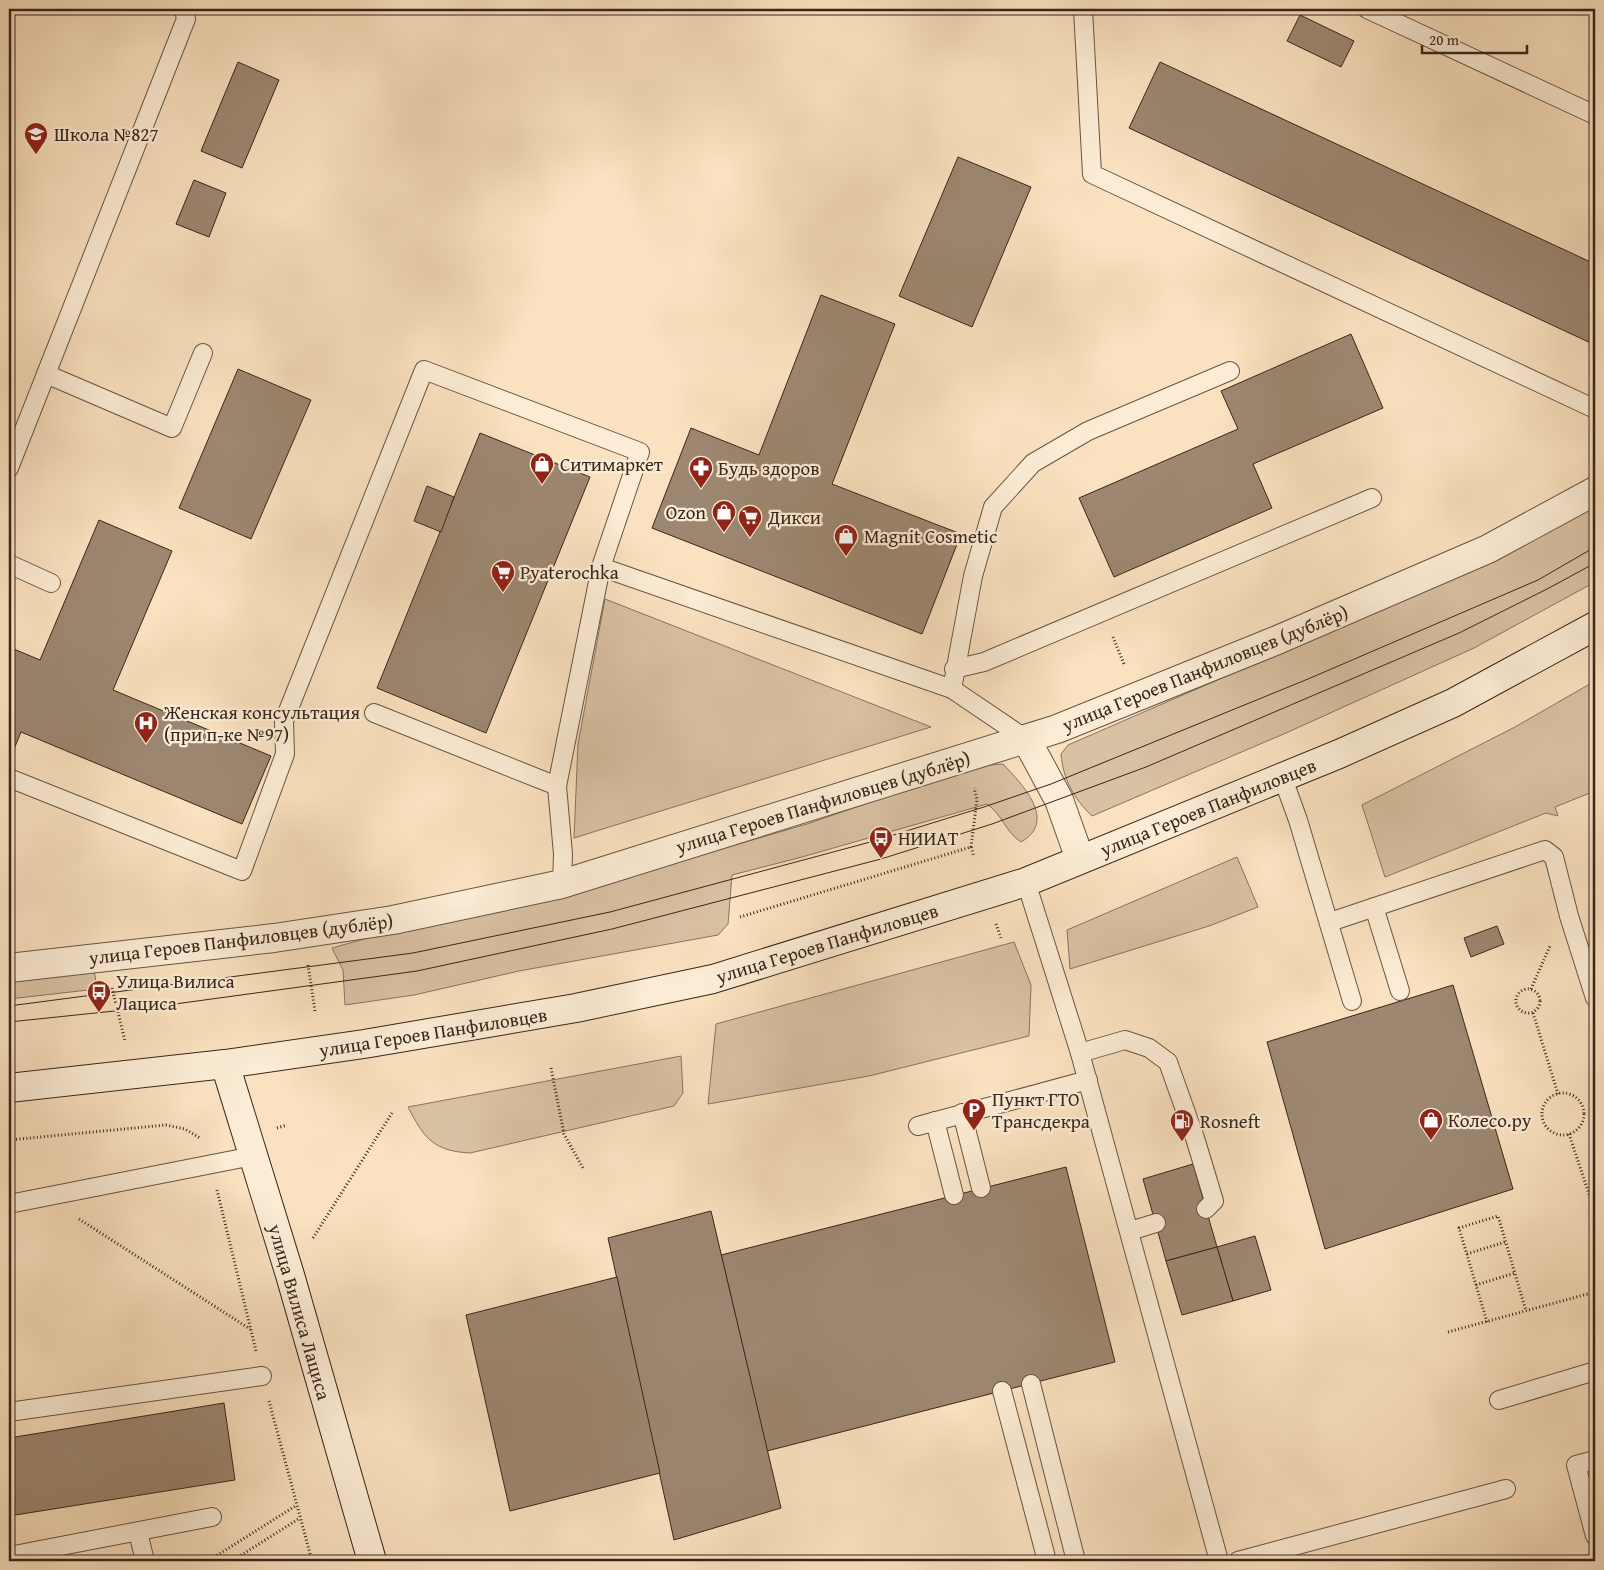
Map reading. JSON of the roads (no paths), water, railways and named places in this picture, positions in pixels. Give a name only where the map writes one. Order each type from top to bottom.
[{"type":"street","name":"улица Героев Панфиловцев (дублёр)","points":[[9,968],[274,938],[393,920],[562,884],[1057,729],[1275,641],[1488,549],[1595,491]]},
{"type":"street","name":"улица Героев Панфиловцев","points":[[9,1088],[225,1064],[364,1044],[576,1008],[712,979],[1026,882],[1339,754],[1453,702],[1595,626]]},
{"type":"street","points":[[1026,739],[1059,800],[1080,859]]},
{"type":"street","name":"улица Вилиса Лациса","points":[[225,1064],[290,1275],[372,1561]]},
{"type":"lane","points":[[9,468],[186,19],[184,9]]},
{"type":"lane","points":[[1083,9],[1092,174],[1595,409]]},
{"type":"lane","points":[[1367,9],[1595,115]]},
{"type":"lane","points":[[46,374],[172,428],[203,353]]},
{"type":"lane","points":[[9,778],[242,871],[286,754],[284,721],[424,370],[640,452],[601,567],[557,786],[563,854],[562,884]]},
{"type":"lane","points":[[952,689],[954,670],[973,576],[993,507],[1033,463],[1088,431],[1230,371]]},
{"type":"lane","points":[[954,670],[984,662],[1372,498]]},
{"type":"lane","points":[[9,564],[51,582]]},
{"type":"lane","points":[[601,567],[952,689],[1026,739]]},
{"type":"lane","points":[[374,713],[557,786]]},
{"type":"lane","points":[[1282,776],[1330,922],[1352,1002]]},
{"type":"lane","points":[[1330,922],[1544,850],[1554,856],[1569,916],[1595,998]]},
{"type":"lane","points":[[1026,882],[1088,1080],[1219,1561]]},
{"type":"lane","points":[[1374,907],[1400,991]]},
{"type":"lane","points":[[1080,1053],[1125,1040],[1149,1048],[1168,1062],[1195,1138],[1214,1201],[1206,1209]]},
{"type":"lane","points":[[918,1126],[1088,1080]]},
{"type":"lane","points":[[962,1113],[981,1188]]},
{"type":"lane","points":[[935,1121],[954,1195]]},
{"type":"lane","points":[[9,1204],[253,1156]]},
{"type":"lane","points":[[1130,1230],[1156,1223]]},
{"type":"lane","points":[[1499,1400],[1595,1371]]},
{"type":"lane","points":[[9,1412],[262,1376]]},
{"type":"lane","points":[[1031,1384],[1076,1561]]},
{"type":"lane","points":[[1002,1391],[1047,1561]]},
{"type":"lane","points":[[1595,1460],[1576,1466],[1595,1536]]},
{"type":"lane","points":[[1238,1561],[1506,1489]]},
{"type":"lane","points":[[9,1556],[212,1517]]},
{"type":"lane","points":[[138,1532],[145,1561]]},
{"type":"tram line","points":[[9,1006],[413,953],[610,912],[874,841],[1051,784],[1308,679],[1538,580],[1595,547]]},
{"type":"tram line","points":[[9,1022],[153,1007],[417,971],[612,929],[881,859],[992,824],[1146,767],[1459,633],[1595,563]]},
{"type":"place","name":"Школа №827","points":[[36,155]]},
{"type":"place","name":"Ситимаркет","points":[[542,485]]},
{"type":"place","name":"Будь здоров","points":[[701,489]]},
{"type":"place","name":"Ozon","points":[[724,533]]},
{"type":"place","name":"Дикси","points":[[750,538]]},
{"type":"place","name":"Magnit Cosmetic","points":[[846,557]]},
{"type":"place","name":"Pyaterochka","points":[[503,593]]},
{"type":"place","name":"Женская консультация (при п-ке №97)","points":[[146,744]]},
{"type":"place","name":"НИИАТ","points":[[881,859]]},
{"type":"place","name":"Улица Вилиса Лациса","points":[[99,1013]]},
{"type":"place","name":"Пункт ГТО Трансдекра","points":[[974,1131]]},
{"type":"place","name":"Колесо.ру","points":[[1431,1141]]},
{"type":"place","name":"Rosneft","points":[[1182,1142]]}]
